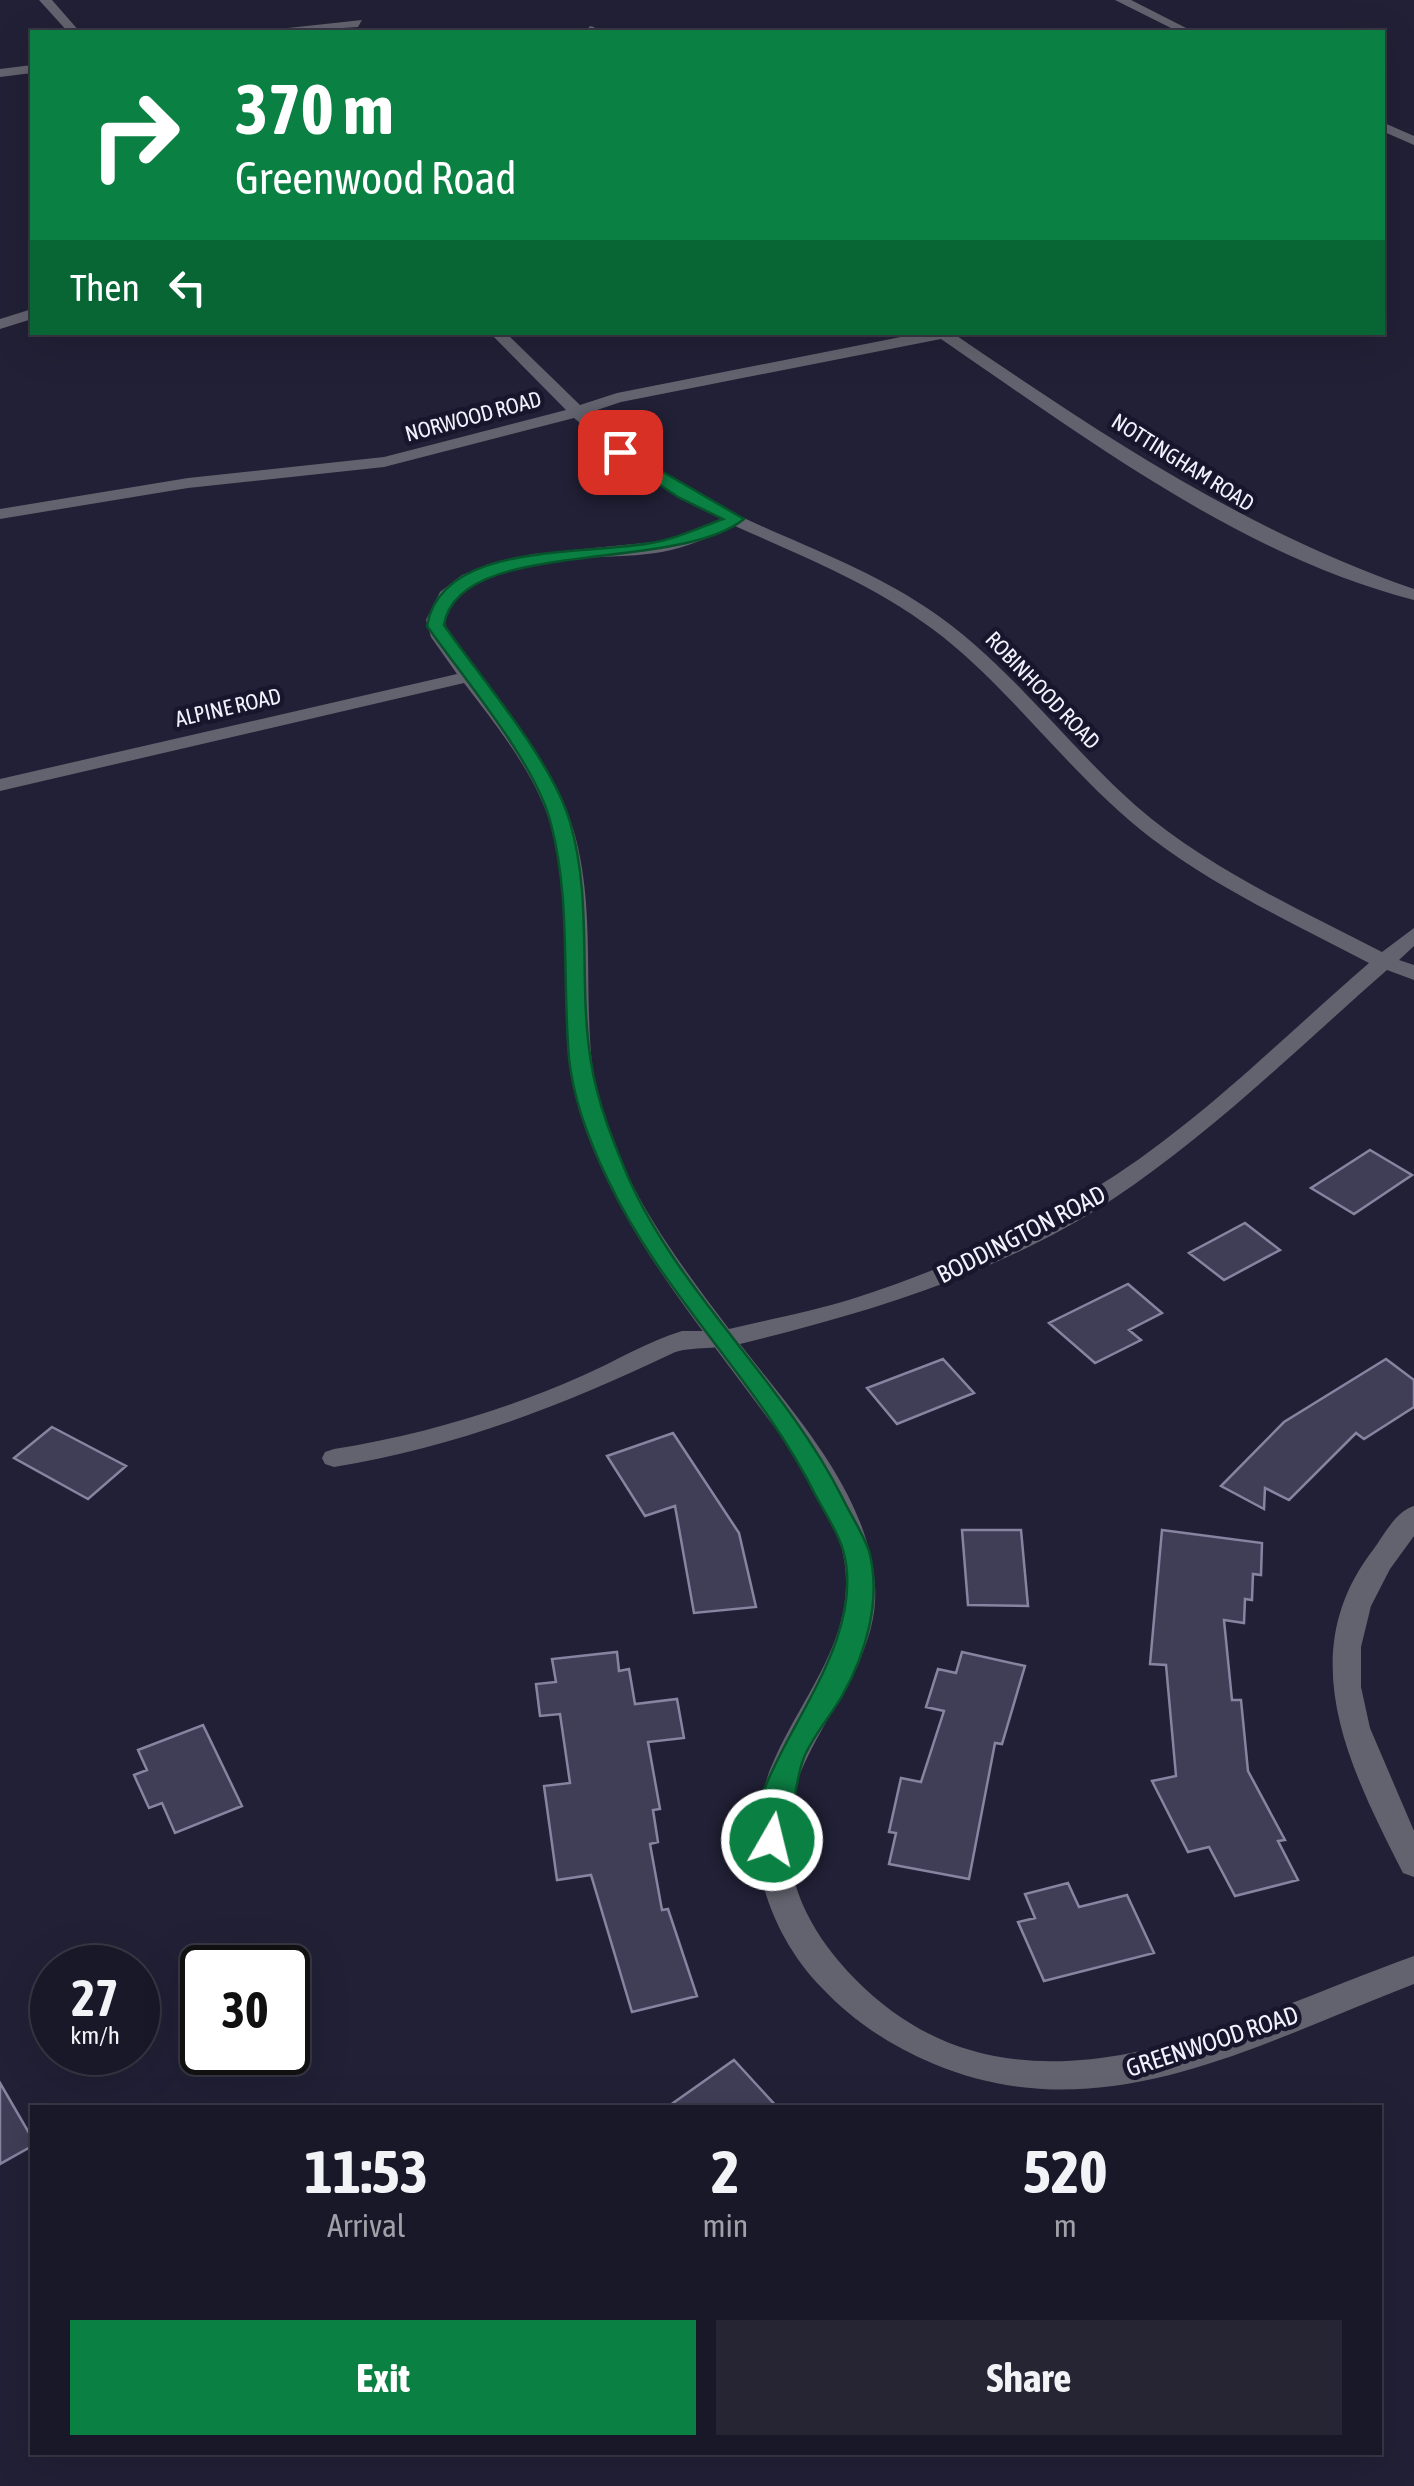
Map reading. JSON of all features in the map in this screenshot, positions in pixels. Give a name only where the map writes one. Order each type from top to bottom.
[{"type":"street","points":[[45,0],[72,30]]},
{"type":"street","points":[[1120,0],[1184,30]]},
{"type":"street","points":[[302,30],[358,22]]},
{"type":"street","points":[[0,74],[30,69]]},
{"type":"street","points":[[1385,127],[1414,141]]},
{"type":"street","points":[[3,317],[30,314]]},
{"type":"street","name":"ROBINHOOD ROAD","points":[[499,335],[634,462],[736,519],[845,568],[917,610],[1006,683],[1084,768],[1154,831],[1210,869],[1385,962],[1414,973]]},
{"type":"street","name":"NORWOOD ROAD","points":[[0,514],[188,483],[384,462],[536,424],[576,410],[938,335]]},
{"type":"street","name":"NOTTINGHAM ROAD","points":[[951,335],[1240,525],[1319,563],[1414,595]]},
{"type":"street","name":"GREENWOOD ROAD","points":[[736,519],[666,546],[515,563],[464,581],[444,598],[435,620],[440,637],[542,780],[560,821],[572,883],[580,1060],[608,1156],[656,1247],[812,1460],[858,1559],[860,1594],[854,1637],[832,1688],[791,1754],[776,1800],[772,1840],[779,1886],[792,1921],[820,1964],[848,1995],[914,2040],[960,2058],[1009,2070],[1084,2076],[1120,2073],[1193,2050],[1414,1970]]},
{"type":"street","name":"ALPINE ROAD","points":[[0,785],[467,677]]},
{"type":"street","name":"BODDINGTON ROAD","points":[[724,1340],[859,1306],[974,1262],[1062,1218],[1173,1145],[1414,934]]},
{"type":"street","points":[[1414,1516],[1383,1551],[1357,1602],[1346,1648],[1346,1690],[1356,1742],[1414,1864]]},
{"type":"lane","points":[[334,1458],[403,1447],[489,1422],[591,1382],[682,1339],[724,1340]]},
{"type":"building","points":[[1370,1150],[1412,1175],[1354,1214],[1311,1188]]},
{"type":"building","points":[[1245,1223],[1280,1250],[1224,1280],[1189,1253]]},
{"type":"building","points":[[1128,1284],[1162,1313],[1129,1330],[1141,1340],[1095,1363],[1049,1323]]},
{"type":"building","points":[[943,1359],[974,1393],[897,1424],[867,1388]]},
{"type":"building","points":[[1386,1359],[1414,1380],[1414,1407],[1364,1439],[1356,1433],[1289,1500],[1265,1488],[1264,1509],[1221,1486],[1284,1422]]},
{"type":"building","points":[[52,1427],[126,1466],[88,1499],[14,1458]]},
{"type":"building","points":[[673,1433],[739,1533],[756,1607],[694,1613],[675,1506],[645,1516],[607,1456]]},
{"type":"building","points":[[962,1530],[1021,1530],[1028,1606],[968,1605]]},
{"type":"building","points":[[1162,1530],[1262,1543],[1261,1575],[1253,1574],[1252,1600],[1245,1599],[1244,1623],[1224,1620],[1232,1700],[1241,1700],[1248,1771],[1285,1840],[1278,1841],[1298,1880],[1235,1896],[1209,1847],[1188,1852],[1152,1781],[1176,1776],[1166,1665],[1150,1664]]},
{"type":"building","points":[[617,1652],[619,1671],[629,1669],[635,1704],[677,1699],[684,1738],[648,1742],[660,1809],[653,1810],[658,1842],[650,1844],[662,1910],[668,1909],[697,1996],[632,2012],[591,1875],[557,1880],[544,1786],[570,1783],[560,1714],[540,1716],[536,1684],[556,1682],[552,1659]]},
{"type":"building","points":[[962,1652],[1025,1666],[1002,1744],[995,1743],[969,1879],[889,1864],[896,1833],[889,1832],[901,1778],[921,1782],[944,1711],[926,1707],[938,1669],[956,1673]]},
{"type":"building","points":[[203,1725],[242,1806],[175,1833],[162,1803],[149,1808],[134,1775],[147,1770],[138,1750]]},
{"type":"building","points":[[1068,1883],[1079,1907],[1127,1895],[1154,1953],[1044,1981],[1018,1922],[1035,1918],[1025,1894]]},
{"type":"building","points":[[734,2060],[775,2105],[670,2105]]},
{"type":"building","points":[[0,2083],[30,2135],[30,2147],[0,2164]]},
{"type":"route","points":[[620,452],[658,478],[736,519],[666,546],[547,558],[490,570],[448,593],[438,606],[435,626],[542,780],[560,821],[572,883],[580,1060],[591,1107],[618,1180],[656,1247],[804,1448],[833,1498],[856,1550],[860,1611],[854,1637],[832,1688],[791,1754],[776,1800],[772,1840]]}]
